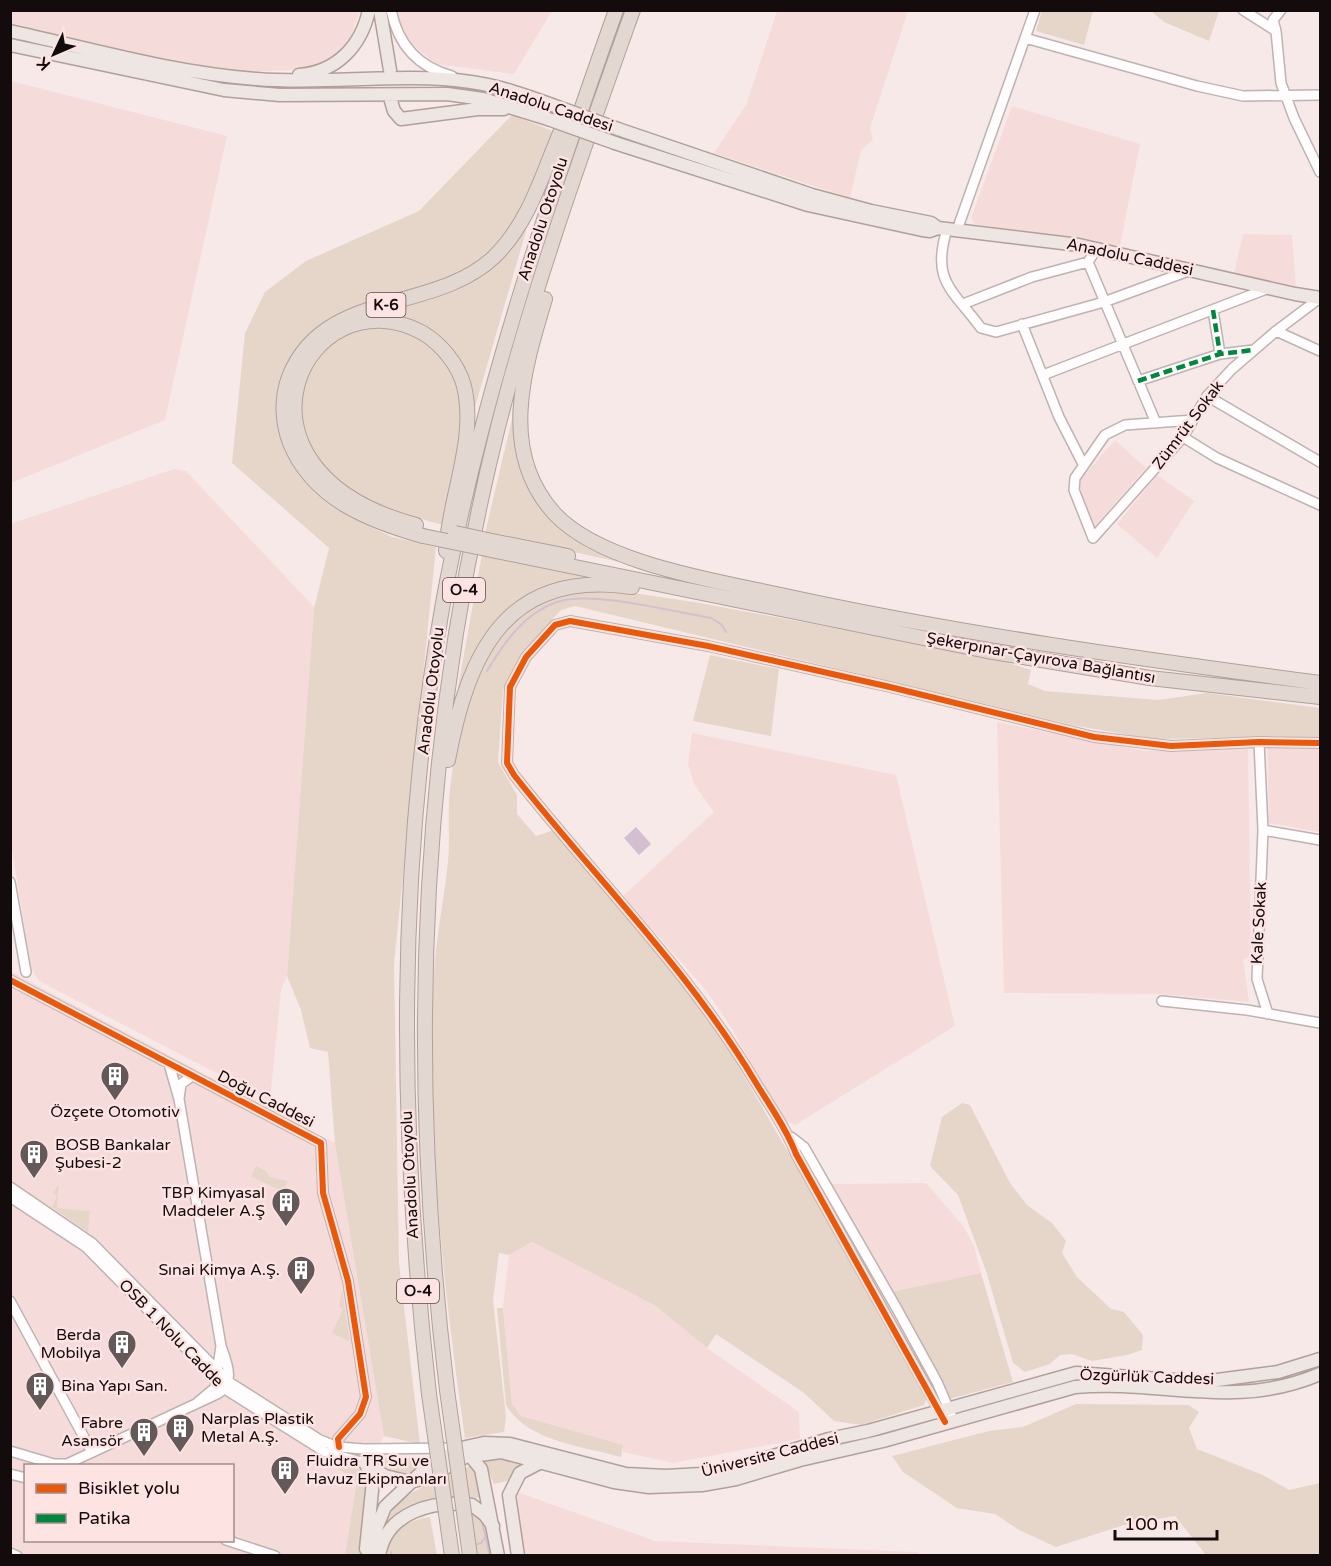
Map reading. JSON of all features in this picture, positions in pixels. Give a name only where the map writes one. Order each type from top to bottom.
[{"type":"highway","name":"Anadolu Otoyolu","points":[[452,1556],[429,1395],[410,1187],[407,954],[417,803],[443,602],[480,432],[502,351],[543,219],[616,10]]},
{"type":"highway","name":"Anadolu Otoyolu","points":[[470,1556],[447,1390],[431,1242],[424,1093],[425,935],[432,830],[445,706],[477,525],[496,434],[549,252],[633,10]]},
{"type":"highway","name":"K-6","points":[[605,41],[567,117],[535,195],[512,235],[493,258],[455,284],[343,319],[305,348],[291,374],[284,397],[285,424],[293,450],[308,473],[333,498],[359,514],[425,532],[764,607]]},
{"type":"highway","points":[[549,252],[547,291],[523,384],[519,425],[524,457],[533,483],[553,512],[581,536],[631,558],[723,582],[842,608]]},
{"type":"highway","name":"K-6","points":[[425,532],[372,509],[338,490],[315,468],[299,439],[293,408],[301,372],[319,347],[350,327],[386,322],[414,329],[436,343],[449,357],[463,383],[467,421],[447,537],[443,602]]},
{"type":"highway","name":"K-6","points":[[496,547],[842,608]]},
{"type":"highway","points":[[432,830],[454,729],[471,671],[488,640],[499,627],[528,603],[563,588],[596,583],[764,607]]},
{"type":"highway","name":"Şekerpınar-Çayırova Bağlantısı","points":[[764,607],[987,651],[1150,678],[1320,697]]},
{"type":"highway","name":"Şekerpınar-Çayırova Bağlantısı","points":[[842,608],[916,623],[1065,647],[1320,683]]},
{"type":"main road","points":[[254,79],[308,75],[329,68],[341,59],[359,38],[369,10]]},
{"type":"main road","points":[[380,10],[390,70]]},
{"type":"main road","name":"Anadolu Caddesi","points":[[10,31],[190,69],[254,79],[312,82],[405,78],[472,82],[515,92],[812,195],[931,223],[947,229],[1097,248],[1320,298]]},
{"type":"main road","name":"Anadolu Caddesi","points":[[10,45],[224,90],[280,95],[438,93],[483,99],[808,205],[922,230],[947,229]]},
{"type":"main road","points":[[391,101],[393,111],[401,119],[478,109],[519,109]]},
{"type":"main road","name":"Özgürlük Caddesi","points":[[947,1415],[1076,1373],[1202,1382],[1278,1372],[1320,1359]]},
{"type":"main road","name":"Özgürlük Caddesi","points":[[947,1415],[1075,1387],[1094,1385],[1205,1394],[1240,1393],[1281,1388],[1320,1374]]},
{"type":"main road","name":"Üniversite Caddesi","points":[[373,1556],[376,1529],[385,1507],[410,1482],[438,1460],[466,1452],[484,1443],[510,1444],[626,1474],[666,1476],[700,1474],[734,1468],[819,1442],[947,1415]]},
{"type":"main road","name":"Üniversite Caddesi","points":[[543,1461],[614,1482],[649,1487],[693,1486],[736,1479],[800,1460],[883,1441],[947,1415]]},
{"type":"main road","points":[[466,1452],[481,1469],[498,1556]]},
{"type":"main road","name":"OSB 1 Nolu Cadde","points":[[466,1452],[501,1452],[543,1461]]},
{"type":"main road","points":[[518,1556],[509,1495],[520,1473],[543,1461]]},
{"type":"main road","points":[[365,1463],[374,1481],[368,1521],[367,1556]]},
{"type":"main road","name":"OSB 1 Nolu Cadde","points":[[365,1463],[385,1476],[410,1482]]},
{"type":"main road","points":[[379,1556],[389,1531],[401,1518],[417,1509],[472,1505],[485,1515],[493,1527]]},
{"type":"street","points":[[391,10],[394,26],[407,49],[418,61],[440,73],[472,82]]},
{"type":"street","points":[[1035,10],[940,251],[941,270],[948,286],[981,328],[996,332],[1104,302],[1191,270]]},
{"type":"street","points":[[1243,10],[1276,31]]},
{"type":"street","points":[[1281,10],[1274,20],[1281,82],[1294,118],[1320,172]]},
{"type":"street","points":[[1024,38],[1197,87],[1243,96],[1320,95]]},
{"type":"street","points":[[963,304],[1032,277],[1088,262],[1097,248]]},
{"type":"street","points":[[1088,262],[1156,423]]},
{"type":"street","points":[[1042,375],[1269,288]]},
{"type":"street","name":"Zümrüt Sokak","points":[[1083,464],[1075,478],[1074,490],[1093,538],[1183,436],[1207,396],[1253,350],[1320,298]]},
{"type":"street","points":[[1213,310],[1220,354]]},
{"type":"street","points":[[1022,324],[1042,375],[1083,464],[1105,435],[1117,427],[1193,420]]},
{"type":"street","points":[[1276,331],[1320,351]]},
{"type":"street","points":[[1138,381],[1220,354],[1253,350]]},
{"type":"street","points":[[1207,396],[1320,462]]},
{"type":"street","points":[[1183,436],[1226,463],[1320,504]]},
{"type":"street","points":[[947,1415],[796,1154],[789,1135],[712,1012],[540,808],[507,762],[510,687],[526,657],[555,625],[570,621],[708,646],[890,687],[1094,737],[1171,746],[1259,742],[1320,743]]},
{"type":"street","name":"Kale Sokak","points":[[1259,742],[1263,830],[1257,979],[1268,1014]]},
{"type":"street","points":[[1263,830],[1320,840]]},
{"type":"street","points":[[10,882],[26,972]]},
{"type":"street","name":"Doğu Caddesi","points":[[10,980],[315,1138],[322,1145],[323,1194],[348,1281],[366,1391],[363,1410],[338,1439],[339,1447]]},
{"type":"street","points":[[1162,1001],[1320,1023]]},
{"type":"street","points":[[67,1464],[198,1402],[227,1385],[229,1370],[221,1346],[179,1100],[169,1064]]},
{"type":"street","points":[[179,1100],[181,1084],[192,1076]]},
{"type":"street","name":"OSB 1 Nolu Cadde","points":[[10,1187],[92,1243],[218,1378]]},
{"type":"street","name":"OSB 1 Nolu Cadde","points":[[10,1197],[86,1247],[227,1385],[337,1457],[365,1463]]},
{"type":"street","points":[[10,1301],[92,1452]]},
{"type":"street","points":[[198,1402],[213,1390],[218,1378],[221,1346]]},
{"type":"street","name":"Doğu Caddesi","points":[[322,1446],[345,1429]]},
{"type":"street","name":"OSB 1 Nolu Cadde","points":[[322,1446],[466,1452]]},
{"type":"street","points":[[10,1451],[51,1464]]},
{"type":"street","points":[[232,1542],[275,1556]]},
{"type":"street","points":[[10,1553],[17,1556]]},
{"type":"shaded area","points":[[10,11],[360,11],[349,41],[321,64],[303,70],[235,72],[11,27]]},
{"type":"shaded area","points":[[395,11],[552,11],[514,74],[436,64],[409,42]]},
{"type":"shaded area","points":[[777,11],[908,11],[870,128],[873,140],[861,150],[850,198],[714,153],[746,105]]},
{"type":"shaded area","points":[[1042,11],[1093,11],[1084,45],[1036,31]]},
{"type":"shaded area","points":[[1151,11],[1219,11],[1209,41],[1164,22]]},
{"type":"shaded area","points":[[11,81],[227,136],[165,420],[11,483]]},
{"type":"shaded area","points":[[1012,106],[1140,144],[1120,246],[975,224],[971,218]]},
{"type":"shaded area","points":[[512,115],[558,133],[544,170],[501,241],[480,263],[447,283],[318,329],[293,355],[281,382],[286,448],[311,487],[348,516],[392,537],[436,547],[394,964],[399,1263],[420,1444],[384,1436],[335,1144],[328,1052],[310,1048],[301,1010],[287,976],[314,608],[329,548],[232,463],[245,333],[265,292],[306,261],[419,211]]},
{"type":"shaded area","points":[[524,229],[526,231],[473,414],[470,395],[422,327],[397,319],[364,315],[433,299],[466,285],[494,265]]},
{"type":"shaded area","points":[[1243,234],[1292,235],[1296,288],[1234,273]]},
{"type":"shaded area","points":[[381,328],[413,335],[430,346],[439,354],[451,373],[458,393],[461,415],[460,437],[443,525],[380,505],[348,490],[320,463],[309,447],[302,429],[300,416],[303,388],[315,363],[334,343],[345,336],[367,329]]},
{"type":"shaded area","points":[[513,404],[542,506],[643,567],[485,533],[512,419]]},
{"type":"shaded area","points":[[1115,440],[1146,468],[1095,526],[1091,523],[1079,489],[1079,481]]},
{"type":"shaded area","points":[[174,469],[186,471],[314,607],[287,976],[281,990],[270,1101],[39,981],[31,968],[11,843],[10,524]]},
{"type":"shaded area","points":[[1157,475],[1194,501],[1157,558],[1117,524]]},
{"type":"shaded area","points":[[482,554],[604,578],[502,616],[485,634],[458,687]]},
{"type":"shaded area","points":[[607,589],[700,603],[989,657],[1031,670],[1028,684],[1045,691],[1158,700],[1207,693],[1320,708],[1320,740],[1267,737],[1153,739],[1072,725],[575,606],[561,610],[522,653],[503,690],[498,762],[517,795],[517,814],[536,836],[554,830],[689,988],[717,1029],[928,1395],[924,1405],[861,1425],[834,1421],[804,1393],[716,1334],[707,1348],[656,1306],[532,1242],[509,1255],[499,1253],[493,1300],[506,1417],[504,1432],[465,1438],[443,1265],[432,1091],[434,974],[448,862],[449,801],[455,754],[466,699],[475,672],[491,645],[502,633],[526,611],[554,596],[574,591]]},
{"type":"shaded area","points":[[710,655],[779,669],[771,736],[693,721]]},
{"type":"shaded area","points":[[997,722],[1145,751],[1248,747],[1251,957],[1243,959],[1249,1002],[1160,994],[1004,993]]},
{"type":"shaded area","points":[[692,733],[896,775],[955,1026],[795,1125],[783,1120],[731,1027],[705,989],[623,896],[714,812],[694,784],[688,764]]},
{"type":"shaded area","points":[[1267,737],[1320,740],[1320,832],[1269,823]]},
{"type":"shaded area","points":[[636,827],[651,844],[639,855],[624,838]]},
{"type":"shaded area","points":[[10,971],[335,1143],[384,1436],[357,1480],[345,1555],[11,1555]]},
{"type":"shaded area","points":[[962,1103],[970,1105],[1010,1183],[1027,1205],[1052,1223],[1066,1241],[1062,1253],[1077,1277],[1111,1309],[1124,1312],[1143,1335],[1142,1350],[1092,1361],[1072,1354],[1060,1355],[1050,1364],[1025,1372],[1013,1363],[986,1271],[958,1195],[930,1166],[942,1117]]},
{"type":"shaded area","points":[[256,1166],[266,1171],[269,1177],[288,1181],[283,1192],[251,1176]]},
{"type":"shaded area","points":[[926,1183],[964,1227],[974,1246],[981,1273],[891,1292],[829,1184]]},
{"type":"shaded area","points":[[59,1184],[57,1208],[90,1211],[88,1232],[52,1207],[57,1196],[53,1193]]},
{"type":"shaded area","points":[[532,1242],[656,1306],[707,1348],[799,1412],[800,1439],[673,1463],[623,1452],[622,1445],[521,1416],[512,1404],[503,1306],[509,1255]]},
{"type":"shaded area","points":[[981,1273],[1013,1382],[949,1399],[891,1292]]},
{"type":"shaded area","points":[[342,1289],[350,1342],[332,1333],[343,1309],[339,1306]]},
{"type":"shaded area","points":[[497,1308],[503,1308],[512,1404],[521,1416],[623,1445],[621,1457],[542,1435],[516,1417],[506,1405]]},
{"type":"shaded area","points":[[1076,1404],[1189,1405],[1199,1412],[1189,1428],[1197,1449],[1263,1475],[1289,1490],[1320,1483],[1320,1555],[1206,1555],[1175,1516],[1124,1525],[1056,1547],[1019,1530],[995,1514],[957,1508],[903,1472],[892,1456],[989,1431],[1023,1427]]},
{"type":"shaded area","points":[[374,1457],[423,1458],[423,1466],[408,1478],[394,1473]]},
{"type":"shaded area","points":[[328,1459],[361,1466],[367,1474],[360,1555],[345,1555],[357,1480],[326,1462]]},
{"type":"shaded area","points":[[484,1460],[505,1460],[526,1464],[507,1481],[494,1484]]},
{"type":"shaded area","points":[[470,1466],[475,1472],[481,1498],[452,1497],[420,1502],[402,1509],[385,1525],[399,1503],[409,1495]]},
{"type":"shaded area","points":[[517,1492],[655,1541],[917,1552],[922,1555],[524,1555]]},
{"type":"shaded area","points":[[472,1513],[483,1522],[492,1555],[477,1555]]},
{"type":"shaded area","points":[[430,1517],[437,1555],[384,1556],[390,1540],[400,1528]]},
{"type":"waterway","points":[[487,671],[500,650],[525,621],[545,607],[572,599],[611,600],[711,618],[721,624],[726,632]]},
{"type":"waterway","points":[[482,1521],[490,1556]]},
{"type":"waterway","points":[[474,1545],[481,1543],[486,1536]]},
{"type":"waterway","points":[[391,1552],[392,1556]]},
{"type":"marked path","points":[[1213,310],[1220,354]]},
{"type":"marked path","points":[[1138,381],[1220,354],[1253,350]]},
{"type":"cycle path","points":[[945,1422],[796,1154],[783,1126],[730,1042],[671,963],[545,813],[507,763],[510,687],[526,657],[555,625],[570,621],[708,646],[890,687],[1094,737],[1171,746],[1259,742],[1320,743]]},
{"type":"cycle path","points":[[10,980],[321,1143],[323,1193],[348,1281],[366,1397],[360,1414],[338,1439],[339,1447]]},
{"type":"place","name":"Özçete Otomotiv","points":[[115,1102]]},
{"type":"place","name":"BOSB Bankalar Şubesi-2","points":[[34,1180]]},
{"type":"place","name":"TBP Kimyasal Maddeler A.Ş","points":[[286,1228]]},
{"type":"place","name":"Sınai Kimya A.Ş.","points":[[301,1296]]},
{"type":"place","name":"Berda Mobilya","points":[[122,1370]]},
{"type":"place","name":"Bina Yapı San.","points":[[40,1412]]},
{"type":"place","name":"Narplas Plastik Metal A.Ş.","points":[[180,1454]]},
{"type":"place","name":"Fabre Asansör","points":[[144,1458]]},
{"type":"place","name":"Fluidra TR Su ve Havuz Ekipmanları","points":[[285,1496]]}]
